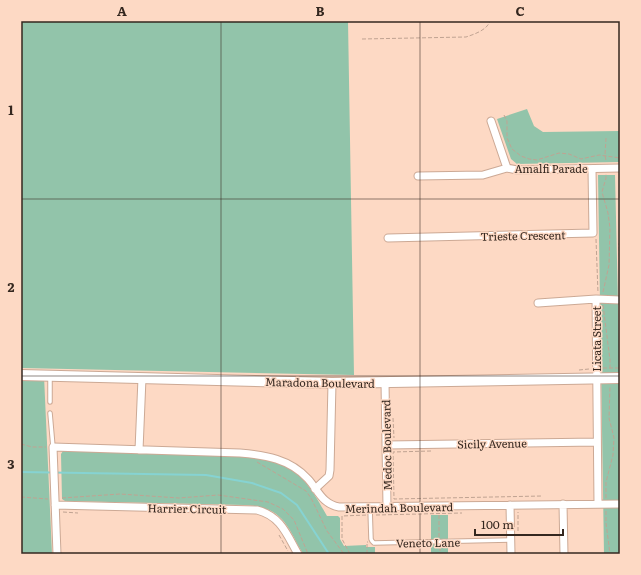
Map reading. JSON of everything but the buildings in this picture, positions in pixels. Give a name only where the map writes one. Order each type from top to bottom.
[{"type":"street","name":"Amalfi Parade","points":[[491,121],[507,168],[517,170],[620,168]]},
{"type":"street","points":[[418,176],[483,175],[507,168]]},
{"type":"street","points":[[592,169],[593,233]]},
{"type":"street","name":"Trieste Crescent","points":[[388,238],[593,233]]},
{"type":"street","points":[[538,303],[599,299],[620,300]]},
{"type":"street","name":"Licata Street","points":[[598,504],[596,378],[599,299]]},
{"type":"street","name":"Maradona Boulevard","points":[[21,375],[50,377],[332,383],[615,378]]},
{"type":"street","points":[[139,450],[142,378]]},
{"type":"street","name":"Medoc Boulevard","points":[[385,382],[387,507]]},
{"type":"street","points":[[315,488],[329,476],[330,470],[332,383]]},
{"type":"street","name":"Sicily Avenue","points":[[387,445],[597,442]]},
{"type":"street","points":[[53,448],[56,554]]},
{"type":"street","name":"Merindah Boulevard","points":[[53,448],[240,452],[271,457],[293,467],[308,480],[325,501],[333,506],[345,508],[620,504]]},
{"type":"street","points":[[563,504],[564,554]]},
{"type":"street","name":"Harrier Circuit","points":[[55,505],[258,510],[272,516],[278,521],[298,554]]},
{"type":"street","points":[[510,505],[511,554]]},
{"type":"lane","points":[[50,377],[50,402]]},
{"type":"lane","points":[[50,413],[53,448]]},
{"type":"lane","points":[[370,507],[371,540]]},
{"type":"lane","name":"Veneto Lane","points":[[371,540],[374,543],[511,540]]},
{"type":"path","points":[[362,39],[466,37],[481,31],[489,24],[490,21]]},
{"type":"path","points":[[504,115],[507,121],[508,138],[510,144],[516,152],[525,158],[537,160],[559,153],[569,154],[581,159],[595,155],[620,158]]},
{"type":"path","points":[[599,299],[603,291],[609,265],[610,228],[608,213],[602,192],[607,168],[605,155],[606,138]]},
{"type":"path","points":[[593,233],[597,241],[599,299],[604,317],[610,360],[615,378],[609,418],[614,438],[614,455],[606,482],[606,523],[610,554]]},
{"type":"path","points":[[620,240],[620,274]]},
{"type":"path","points":[[392,416],[393,438]]},
{"type":"path","points":[[21,444],[32,447],[53,448]]},
{"type":"path","points":[[432,451],[393,452],[394,499],[542,496]]},
{"type":"path","points":[[254,460],[306,491],[327,531],[344,554]]},
{"type":"path","points":[[62,512],[78,513]]},
{"type":"path","points":[[350,554],[342,539],[342,516],[468,512]]},
{"type":"path","points":[[439,513],[440,554]]},
{"type":"path","points":[[279,534],[290,554]]},
{"type":"path","points":[[367,554],[366,542],[371,540]]},
{"type":"green space","points":[[21,21],[348,21],[354,375],[21,368]]},
{"type":"green space","points":[[527,109],[534,126],[543,132],[620,131],[620,162],[517,164],[511,159],[497,119]]},
{"type":"green space","points":[[598,175],[615,175],[620,388],[620,554],[604,554]]},
{"type":"green space","points":[[21,375],[44,376],[52,554],[21,554]]},
{"type":"green space","points":[[63,451],[253,456],[274,460],[288,467],[308,485],[327,516],[338,516],[340,518],[340,539],[344,546],[366,545],[366,547],[375,547],[375,554],[303,554],[282,519],[275,513],[257,506],[65,501],[62,499],[61,454]]},
{"type":"green space","points":[[431,515],[448,515],[448,554],[431,554]]},
{"type":"waterway","points":[[21,472],[206,475],[252,483],[281,493],[297,505],[329,554]]}]
